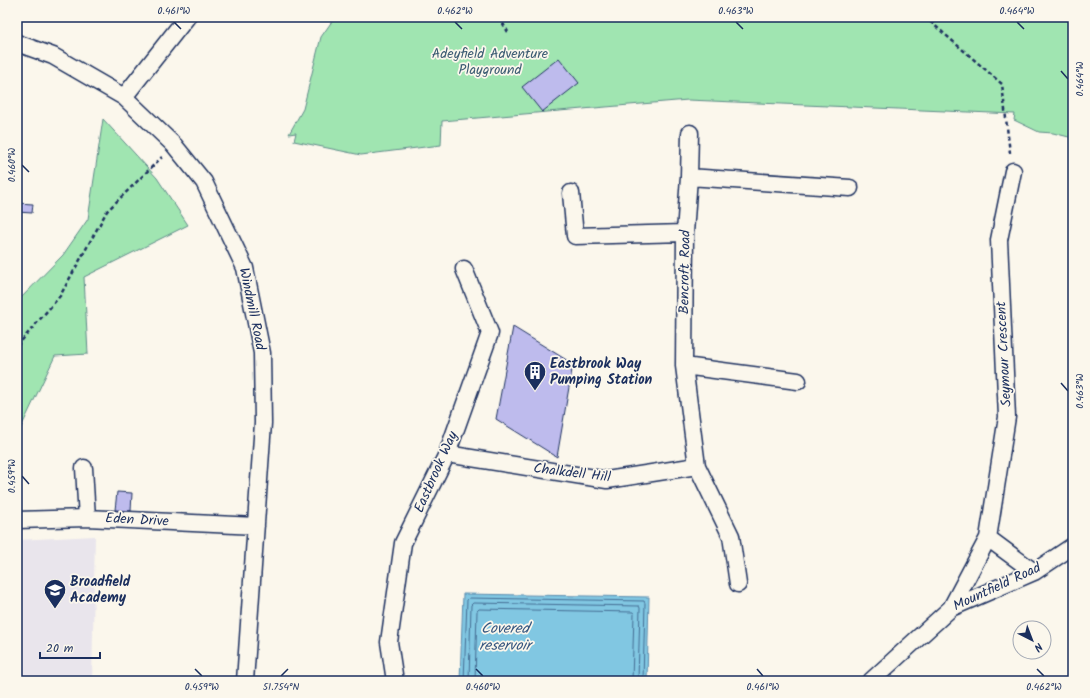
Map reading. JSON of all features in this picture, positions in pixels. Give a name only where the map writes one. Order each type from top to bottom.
[{"type":"street","points":[[124,96],[187,17]]},
{"type":"street","name":"Windmill Road","points":[[17,43],[53,56],[124,96],[174,145],[204,182],[245,268],[262,353],[262,423],[245,681]]},
{"type":"street","name":"Bencroft Road","points":[[690,133],[689,178],[685,233],[684,366],[697,466],[730,536],[738,584]]},
{"type":"street","name":"Seymour Crescent","points":[[951,608],[988,538],[1007,417],[999,240],[1013,171]]},
{"type":"street","points":[[689,178],[850,188]]},
{"type":"street","points":[[571,193],[575,236],[685,233]]},
{"type":"street","name":"Eastbrook Way","points":[[395,681],[389,642],[403,543],[448,454],[490,333],[464,269]]},
{"type":"street","points":[[684,366],[798,381]]},
{"type":"street","name":"Chalkdell Hill","points":[[448,454],[607,480],[697,466]]},
{"type":"street","points":[[84,468],[87,518]]},
{"type":"street","name":"Eden Drive","points":[[17,520],[87,518],[256,526]]},
{"type":"street","points":[[988,538],[1034,572]]},
{"type":"street","name":"Mountfield Road","points":[[871,681],[951,608],[1034,572],[1073,546]]},
{"type":"path","points":[[498,17],[508,32]]},
{"type":"path","points":[[925,17],[1002,84],[1013,171]]},
{"type":"path","points":[[17,346],[60,296],[107,211],[174,145]]},
{"type":"shaded area","name":"Broadfield Academy","points":[[95,536],[92,681],[17,681],[17,540]]},
{"type":"green space","name":"Adeyfield Adventure Playground","points":[[335,17],[1073,17],[1073,138],[1053,133],[1039,132],[1014,120],[1015,114],[688,100],[442,121],[441,145],[361,155],[294,141],[296,133],[289,134],[303,109],[321,37]]},
{"type":"green space","points":[[103,119],[157,178],[188,225],[84,277],[88,354],[55,356],[17,436],[17,302],[63,255],[88,219]]},
{"type":"water","name":"Covered reservoir","points":[[463,594],[649,597],[647,681],[460,681]]},
{"type":"building","points":[[559,58],[579,83],[542,112],[522,87]]},
{"type":"building","points":[[17,203],[33,204],[32,213],[17,212]]},
{"type":"building","name":"Eastbrook Way Pumping Station","points":[[513,327],[573,364],[557,457],[496,419]]},
{"type":"building","points":[[117,492],[132,493],[131,511],[115,510]]},
{"type":"place","name":"Eastbrook Way Pumping Station","points":[[535,392]]},
{"type":"place","name":"Broadfield Academy","points":[[55,610]]}]
